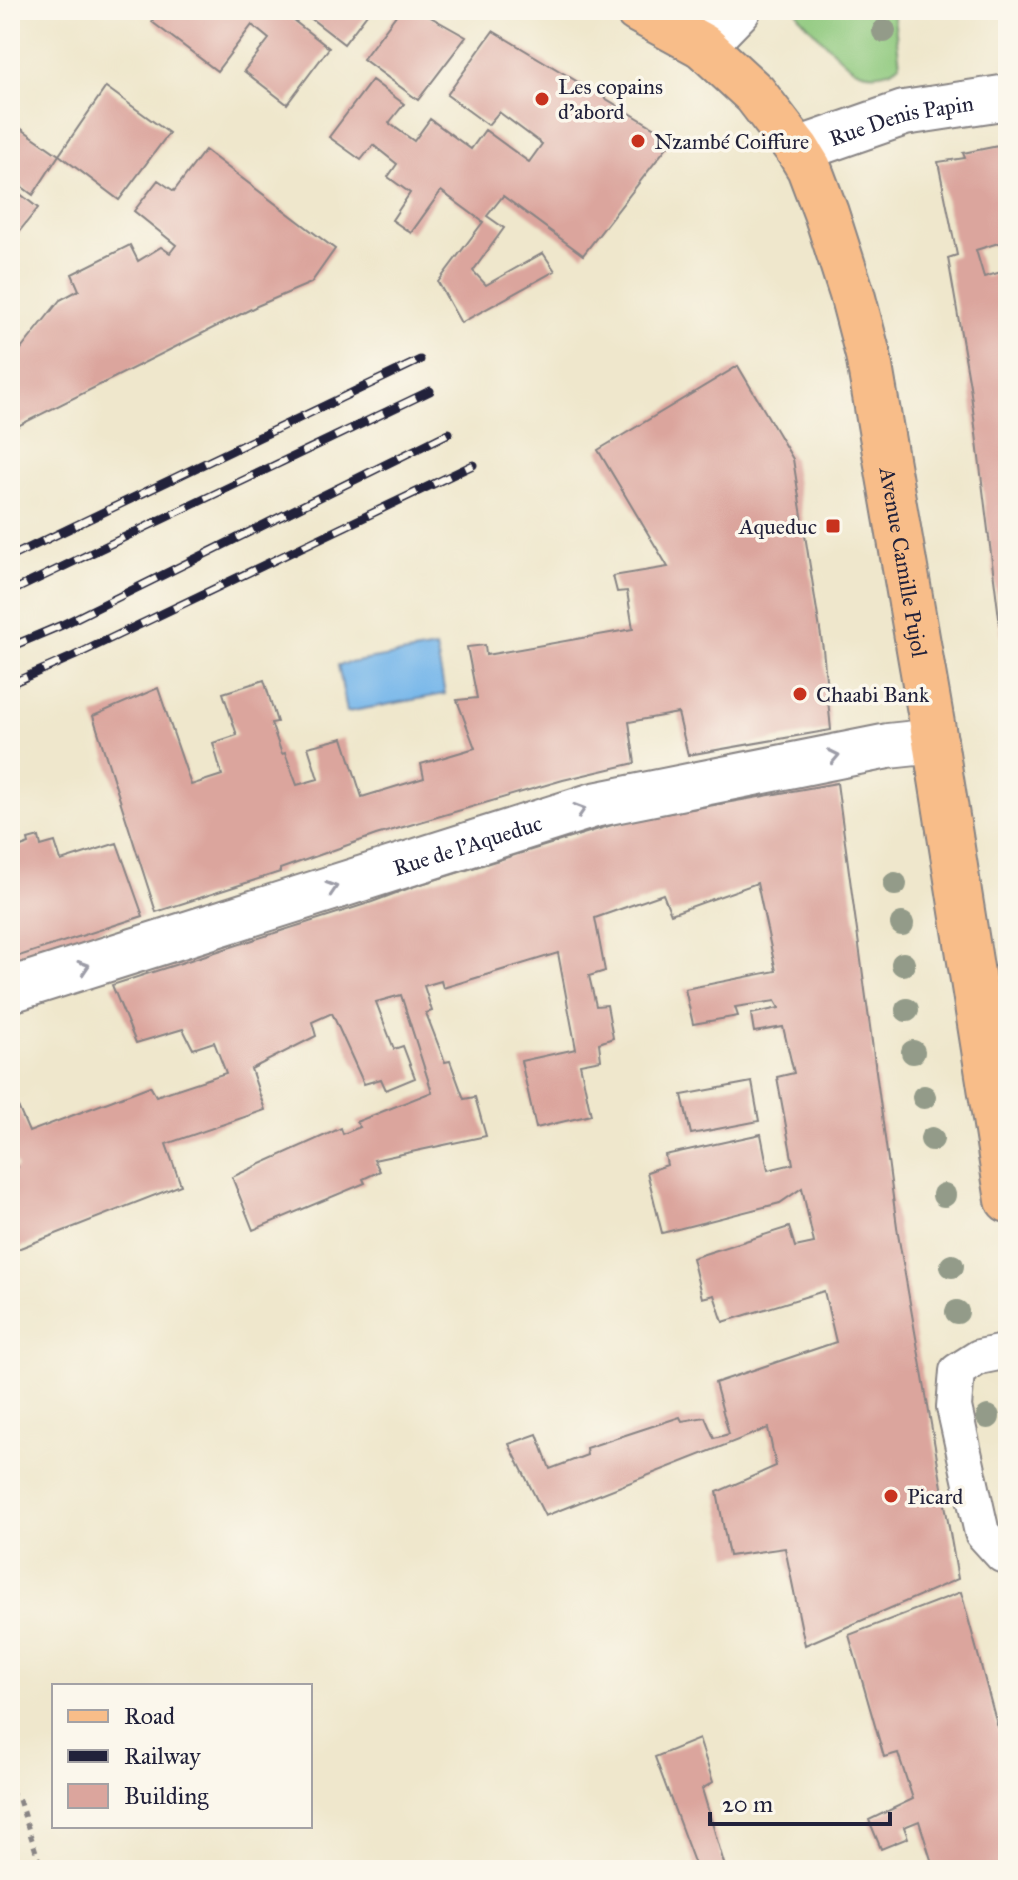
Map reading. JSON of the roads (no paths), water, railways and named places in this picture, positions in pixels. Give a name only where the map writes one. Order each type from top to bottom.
[{"type":"main road","name":"Avenue Camille Pujol","points":[[637,10],[703,46],[755,94],[803,159],[852,294],[868,355],[935,741],[1008,1200]]},
{"type":"street","points":[[703,46],[738,10]]},
{"type":"street","name":"Rue Denis Papin","points":[[803,159],[904,113],[1008,97]]},
{"type":"street","name":"Rue de l'Aqueduc","points":[[10,990],[594,805],[852,752],[935,741]]},
{"type":"lane","points":[[1008,1351],[979,1357],[957,1371],[954,1407],[982,1533],[1002,1555],[1008,1556]]},
{"type":"water","points":[[436,648],[445,694],[347,712],[338,665]]},
{"type":"railway","points":[[10,557],[420,360]]},
{"type":"railway","points":[[10,592],[430,391]]},
{"type":"railway","points":[[10,647],[62,625],[449,433]]},
{"type":"railway","points":[[10,684],[473,465]]},
{"type":"place","name":"Les copains d'abord","points":[[542,99]]},
{"type":"place","name":"Nzambé Coiffure","points":[[638,141]]},
{"type":"place","name":"Aqueduc","points":[[833,526]]},
{"type":"place","name":"Chaabi Bank","points":[[800,694]]},
{"type":"place","name":"Picard","points":[[891,1496]]}]
